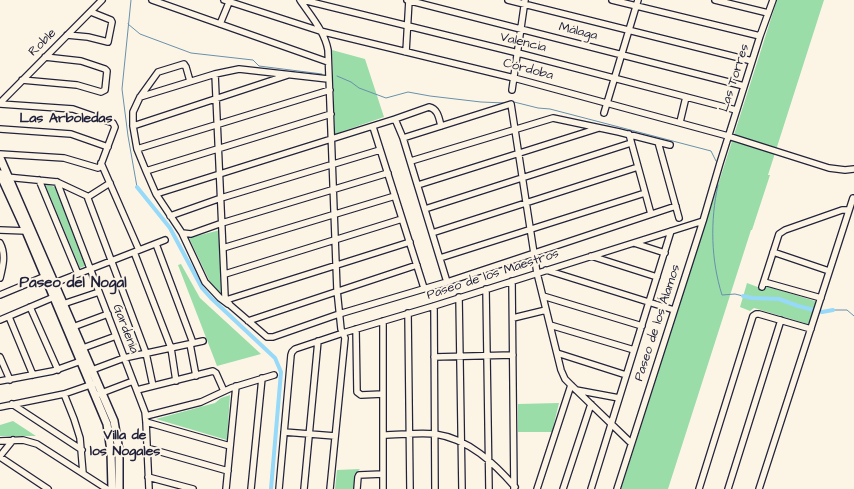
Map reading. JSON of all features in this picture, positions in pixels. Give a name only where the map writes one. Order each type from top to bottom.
[{"type":"main road","points":[[0,158],[10,177],[26,231],[48,275]]},
{"type":"main road","points":[[0,176],[19,209],[52,284],[64,304],[92,370],[94,383]]},
{"type":"main road","points":[[52,284],[54,297],[81,361],[114,421],[117,436],[119,489]]},
{"type":"main road","points":[[99,394],[110,436],[112,489]]},
{"type":"street","name":"Roble","points":[[0,103],[102,0]]},
{"type":"street","points":[[152,0],[328,62]]},
{"type":"street","points":[[302,0],[327,46],[331,114],[337,290],[339,314],[345,338],[330,489]]},
{"type":"street","name":"Valencia","points":[[302,0],[518,53],[736,110]]},
{"type":"street","points":[[406,52],[408,0]]},
{"type":"street","name":"Málaga","points":[[408,0],[744,86]]},
{"type":"street","points":[[508,0],[525,2],[752,61]]},
{"type":"street","points":[[612,0],[637,3],[760,36]]},
{"type":"street","points":[[716,0],[768,14]]},
{"type":"street","name":"Las Torres","points":[[720,164],[736,110],[773,0]]},
{"type":"street","points":[[220,24],[228,1]]},
{"type":"street","name":"Córdoba","points":[[228,1],[320,31],[514,78],[680,122],[828,168],[840,170],[854,169]]},
{"type":"street","points":[[512,90],[525,2]]},
{"type":"street","points":[[604,113],[637,3]]},
{"type":"street","points":[[67,35],[88,37],[108,42],[112,22],[111,20],[91,12]]},
{"type":"street","points":[[22,80],[77,85],[101,92],[104,91],[107,71],[105,69],[81,61],[46,57]]},
{"type":"street","points":[[190,81],[184,64],[158,72],[140,97],[133,112],[133,126],[137,149],[156,194],[182,233],[205,282],[220,298],[228,303],[267,337],[447,282],[676,206]]},
{"type":"street","points":[[140,97],[190,81],[239,69],[328,79]]},
{"type":"street","points":[[215,74],[223,248],[228,303]]},
{"type":"street","points":[[133,126],[290,74]]},
{"type":"street","points":[[137,149],[330,90]]},
{"type":"street","points":[[680,122],[686,97]]},
{"type":"street","points":[[0,103],[73,109],[115,126],[108,147],[100,166],[97,169],[64,158],[0,154]]},
{"type":"street","points":[[403,138],[510,104],[537,273],[563,374],[570,385],[631,443]]},
{"type":"street","points":[[156,194],[373,127],[429,107],[436,111],[441,126]]},
{"type":"street","points":[[146,170],[331,114]]},
{"type":"street","points":[[411,161],[553,118],[629,134],[670,145]]},
{"type":"street","points":[[395,119],[411,161],[447,282]]},
{"type":"street","points":[[373,127],[424,288]]},
{"type":"street","points":[[418,185],[599,128]]},
{"type":"street","points":[[0,129],[65,132],[108,147]]},
{"type":"street","points":[[629,134],[651,214]]},
{"type":"street","points":[[658,142],[679,218]]},
{"type":"street","points":[[425,209],[631,143]]},
{"type":"street","points":[[170,216],[221,198],[380,150]]},
{"type":"street","name":"Paseo de los Álamos","points":[[616,489],[720,164]]},
{"type":"street","points":[[100,166],[110,183],[136,251],[170,348],[176,381]]},
{"type":"street","points":[[432,233],[638,167]]},
{"type":"street","points":[[182,233],[191,234],[222,223],[388,174]]},
{"type":"street","points":[[0,176],[57,182],[85,194],[88,197],[146,353],[153,386]]},
{"type":"street","points":[[39,180],[78,274]]},
{"type":"street","name":"Gardenia","points":[[57,182],[137,390],[146,419],[149,489]]},
{"type":"street","points":[[88,197],[110,183]]},
{"type":"street","points":[[440,258],[645,193]]},
{"type":"street","points":[[223,248],[395,196]]},
{"type":"street","points":[[759,489],[853,198]]},
{"type":"street","points":[[821,298],[763,284],[778,236],[781,233],[842,210],[849,210]]},
{"type":"street","points":[[225,274],[402,219]]},
{"type":"street","name":"Paseo de los Maestros","points":[[284,432],[292,352],[295,349],[703,221]]},
{"type":"street","points":[[0,230],[26,231]]},
{"type":"street","points":[[591,489],[671,231]]},
{"type":"street","points":[[52,284],[165,240]]},
{"type":"street","points":[[228,303],[337,265],[410,242]]},
{"type":"street","points":[[0,243],[4,262],[0,278]]},
{"type":"street","points":[[633,243],[665,253]]},
{"type":"street","points":[[156,244],[191,344],[196,376]]},
{"type":"street","points":[[773,252],[829,272]]},
{"type":"street","points":[[590,256],[657,277]]},
{"type":"street","points":[[248,320],[417,265]]},
{"type":"street","points":[[546,270],[674,310]]},
{"type":"street","points":[[0,295],[48,275]]},
{"type":"street","points":[[512,281],[515,488]]},
{"type":"street","points":[[486,289],[489,489]]},
{"type":"street","points":[[64,304],[99,292]]},
{"type":"street","points":[[543,296],[642,326]]},
{"type":"street","points":[[0,320],[54,297]]},
{"type":"street","points":[[459,297],[462,489]]},
{"type":"street","points":[[434,306],[436,489]]},
{"type":"street","points":[[30,307],[58,370]]},
{"type":"street","points":[[512,318],[546,310]]},
{"type":"street","points":[[408,313],[410,489]]},
{"type":"street","points":[[73,326],[108,314]]},
{"type":"street","points":[[699,489],[752,318],[756,314],[811,329]]},
{"type":"street","points":[[9,317],[33,375]]},
{"type":"street","points":[[728,489],[781,320]]},
{"type":"street","points":[[383,321],[384,489]]},
{"type":"street","points":[[550,325],[634,350]]},
{"type":"street","points":[[356,329],[357,392],[361,395],[383,394]]},
{"type":"street","points":[[82,348],[116,336]]},
{"type":"street","points":[[92,370],[124,358],[203,341]]},
{"type":"street","points":[[304,489],[318,341]]},
{"type":"street","points":[[557,353],[626,375]]},
{"type":"street","points":[[434,357],[513,355]]},
{"type":"street","points":[[0,357],[10,380]]},
{"type":"street","points":[[0,382],[58,370],[81,361]]},
{"type":"street","points":[[137,390],[214,372],[216,373],[224,391]]},
{"type":"street","points":[[146,419],[201,402],[236,386],[274,375]]},
{"type":"street","points":[[252,489],[262,378]]},
{"type":"street","points":[[99,394],[133,381]]},
{"type":"street","points":[[0,407],[64,394],[94,383]]},
{"type":"street","points":[[537,489],[570,385]]},
{"type":"street","points":[[226,489],[236,386]]},
{"type":"street","points":[[576,390],[619,398]]},
{"type":"street","points":[[64,394],[78,430],[82,450],[83,473]]},
{"type":"street","points":[[12,404],[82,450]]},
{"type":"street","points":[[563,489],[591,404]]},
{"type":"street","points":[[146,419],[230,446]]},
{"type":"street","points":[[279,489],[284,432],[335,436]]},
{"type":"street","points":[[383,435],[435,434],[462,443],[481,454],[515,488]]},
{"type":"street","points":[[13,440],[0,457],[48,489]]},
{"type":"street","points":[[0,441],[32,441],[107,489]]},
{"type":"street","points":[[147,448],[228,471]]},
{"type":"street","points":[[357,489],[359,475],[383,474]]},
{"type":"street","points":[[148,477],[193,489]]},
{"type":"green space","points":[[777,0],[824,0],[768,175],[770,175],[668,489],[621,489]]},
{"type":"green space","points":[[332,50],[365,59],[384,117],[335,134]]},
{"type":"green space","points":[[45,184],[55,187],[85,266],[80,268]]},
{"type":"green space","points":[[220,230],[221,297],[210,282],[189,238]]},
{"type":"green space","points":[[181,264],[200,298],[261,354],[217,366],[178,265]]},
{"type":"green space","points":[[747,283],[763,289],[766,286],[815,301],[816,302],[809,323],[808,324],[754,308],[750,311],[740,307]]},
{"type":"green space","points":[[230,395],[227,440],[156,419],[215,403],[221,398]]},
{"type":"green space","points":[[559,403],[552,432],[518,432],[518,404]]},
{"type":"green space","points":[[13,421],[36,436],[0,436],[0,425]]},
{"type":"green space","points":[[360,469],[354,475],[354,489],[335,489],[337,470]]},
{"type":"waterway","points":[[131,0],[122,89],[137,187]]},
{"type":"waterway","points":[[128,24],[140,34],[191,53],[253,60],[259,66],[322,74]]},
{"type":"waterway","points":[[337,76],[351,82],[359,88],[386,98],[408,92],[481,102],[506,103]]},
{"type":"waterway","points":[[514,102],[538,108],[550,109],[711,151],[716,161]]},
{"type":"waterway","points":[[718,185],[715,199],[713,226],[714,254],[718,282],[722,295],[735,294],[743,296]]},
{"type":"waterway","points":[[137,187],[170,228],[202,288],[275,358],[281,372],[271,489]]},
{"type":"waterway","points":[[743,296],[752,298],[779,299],[798,306],[822,312],[833,310]]},
{"type":"waterway","points":[[833,310],[847,310],[854,316]]},
{"type":"district","name":"Las Arboledas","points":[[66,119]]},
{"type":"district","name":"Paseo del Nogal","points":[[73,284]]},
{"type":"district","name":"Villa de los Nogales","points":[[125,444]]}]
